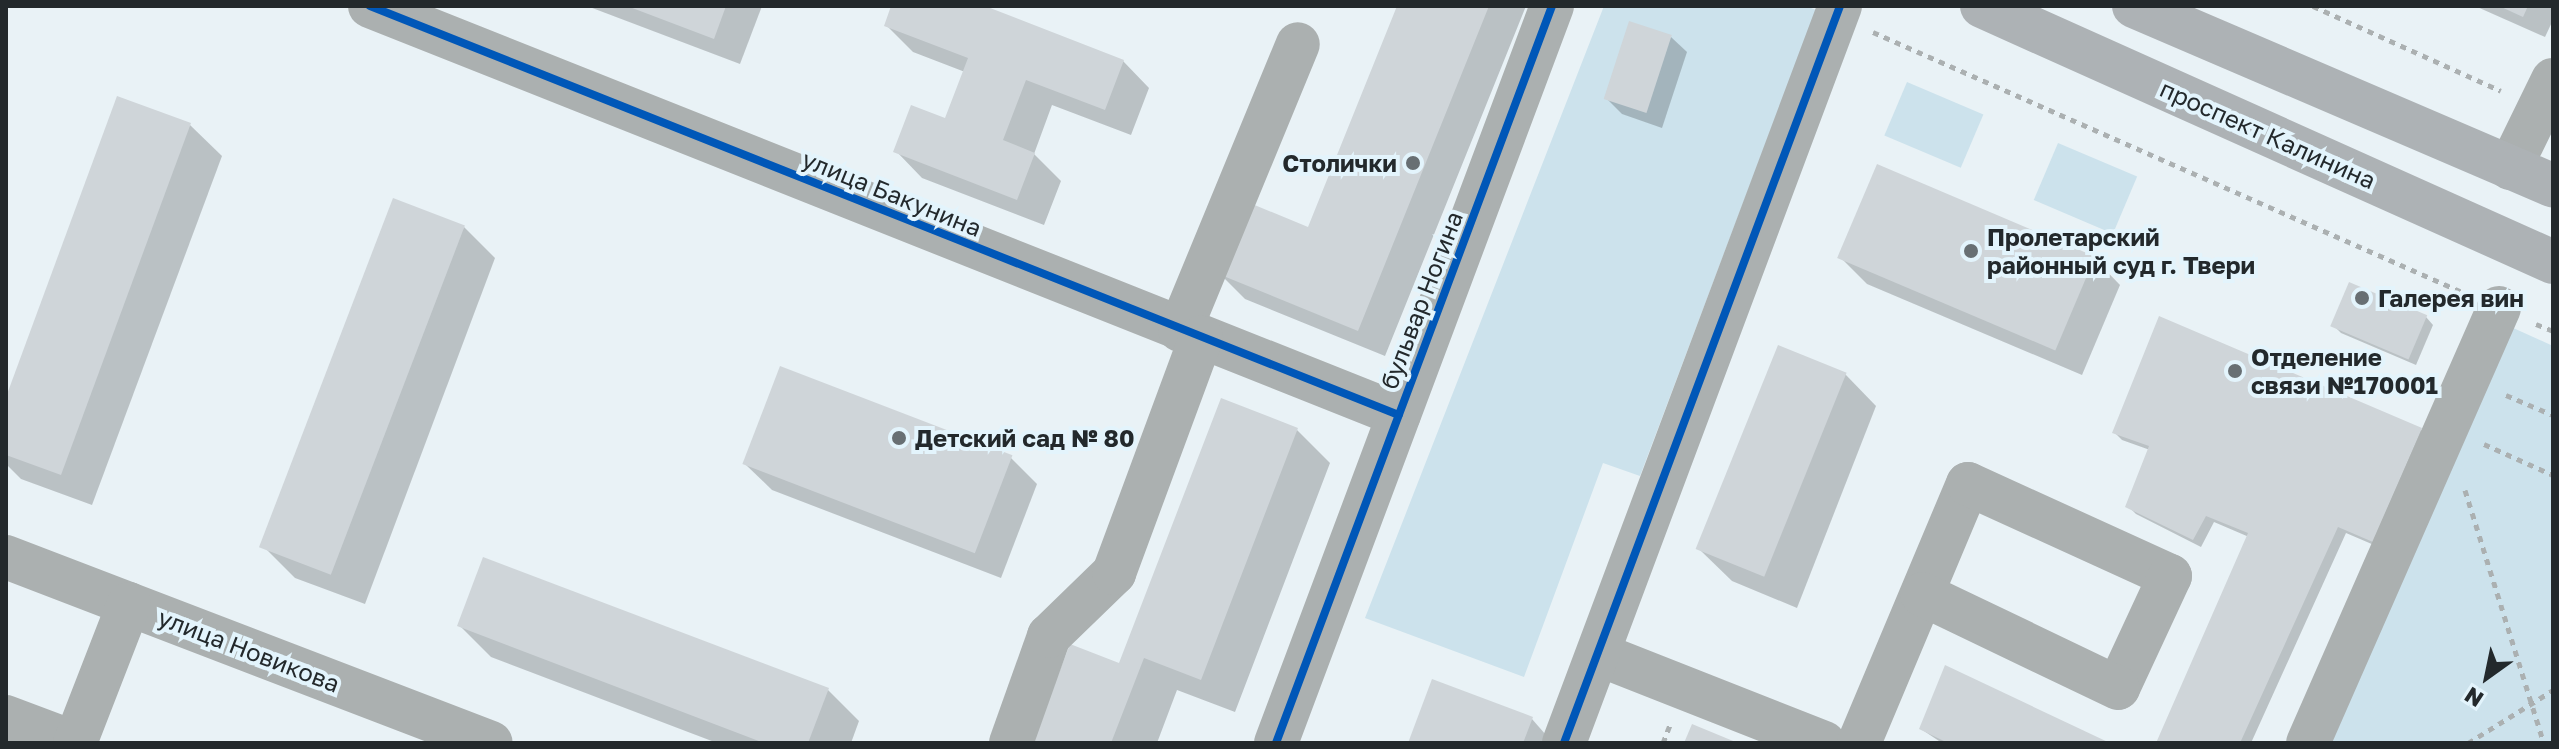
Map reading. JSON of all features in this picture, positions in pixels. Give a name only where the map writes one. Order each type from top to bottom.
[{"type":"main road","name":"проспект Калинина","points":[[1982,6],[2553,262]]},
{"type":"main road","points":[[2134,6],[2553,186]]},
{"type":"street","name":"улица Бакунина","points":[[370,6],[1399,415]]},
{"type":"street","name":"бульвар Ногина","points":[[1276,743],[1552,6]]},
{"type":"street","points":[[1564,743],[1838,10]]},
{"type":"street","points":[[1011,743],[1049,636],[1114,573],[1191,334],[1298,44]]},
{"type":"street","points":[[2510,168],[2553,80]]},
{"type":"street","points":[[2308,743],[2499,308]]},
{"type":"street","points":[[1859,743],[1968,484],[2170,576],[2118,688],[1922,594]]},
{"type":"street","name":"улица Новикова","points":[[6,557],[491,743]]},
{"type":"street","points":[[6,717],[75,743],[129,604]]},
{"type":"street","points":[[1598,654],[1824,743]]},
{"type":"path","points":[[2314,6],[2507,94]]},
{"type":"path","points":[[1838,10],[2553,331]]},
{"type":"path","points":[[2446,427],[2553,475]]},
{"type":"path","points":[[2446,427],[2544,743]]},
{"type":"path","points":[[2468,743],[2553,690]]},
{"type":"shaded area","points":[[1604,6],[1806,6],[1816,10],[1640,476],[1603,463],[1524,677],[1365,618]]},
{"type":"shaded area","points":[[1907,82],[1983,114],[1961,168],[1884,135]]},
{"type":"shaded area","points":[[2058,143],[2137,177],[2113,234],[2034,200]]},
{"type":"shaded area","points":[[2500,322],[2553,346],[2553,743],[2318,743]]},
{"type":"building","points":[[627,6],[726,6],[714,39]]},
{"type":"building","points":[[891,6],[985,6],[1124,60],[1105,110],[1026,80],[1003,140],[1035,153],[1017,200],[893,152],[911,105],[945,118],[968,58],[884,26]]},
{"type":"building","points":[[1397,6],[1489,6],[1358,331],[1216,273],[1245,201],[1308,227]]},
{"type":"building","points":[[2499,6],[2528,6],[2523,17]]},
{"type":"building","points":[[1629,21],[1672,35],[1646,113],[1604,99]]},
{"type":"building","points":[[117,96],[191,123],[61,475],[6,455],[6,397]]},
{"type":"building","points":[[1877,164],[2095,257],[2055,350],[1837,258]]},
{"type":"building","points":[[393,198],[465,226],[331,575],[259,547]]},
{"type":"building","points":[[2349,282],[2427,315],[2408,359],[2330,326]]},
{"type":"building","points":[[2159,316],[2422,428],[2373,542],[2338,527],[2240,743],[2156,743],[2248,533],[2206,516],[2193,540],[2125,507],[2149,446],[2112,433]]},
{"type":"building","points":[[1778,345],[1847,373],[1764,577],[1696,549]]},
{"type":"building","points":[[780,366],[1012,455],[975,553],[742,464]]},
{"type":"building","points":[[1221,398],[1298,428],[1201,680],[1144,658],[1111,743],[1032,743],[1070,644],[1119,663]]},
{"type":"building","points":[[483,557],[829,688],[808,743],[764,743],[457,626]]},
{"type":"building","points":[[1945,665],[2110,743],[1948,743],[1919,729]]},
{"type":"building","points":[[1432,679],[1533,717],[1523,743],[1408,743]]},
{"type":"building","points":[[1692,724],[1738,743],[1684,743]]},
{"type":"cycle path","points":[[370,6],[1399,415]]},
{"type":"cycle path","points":[[1276,743],[1552,6]]},
{"type":"cycle path","points":[[1564,743],[1840,6]]},
{"type":"place","name":"Столички","points":[[1413,163]]},
{"type":"place","name":"Пролетарский районный суд г. Твери","points":[[1971,251]]},
{"type":"place","name":"Галерея вин","points":[[2362,298]]},
{"type":"place","name":"Отделение связи №170001","points":[[2235,371]]},
{"type":"place","name":"Детский сад № 80","points":[[899,438]]}]
